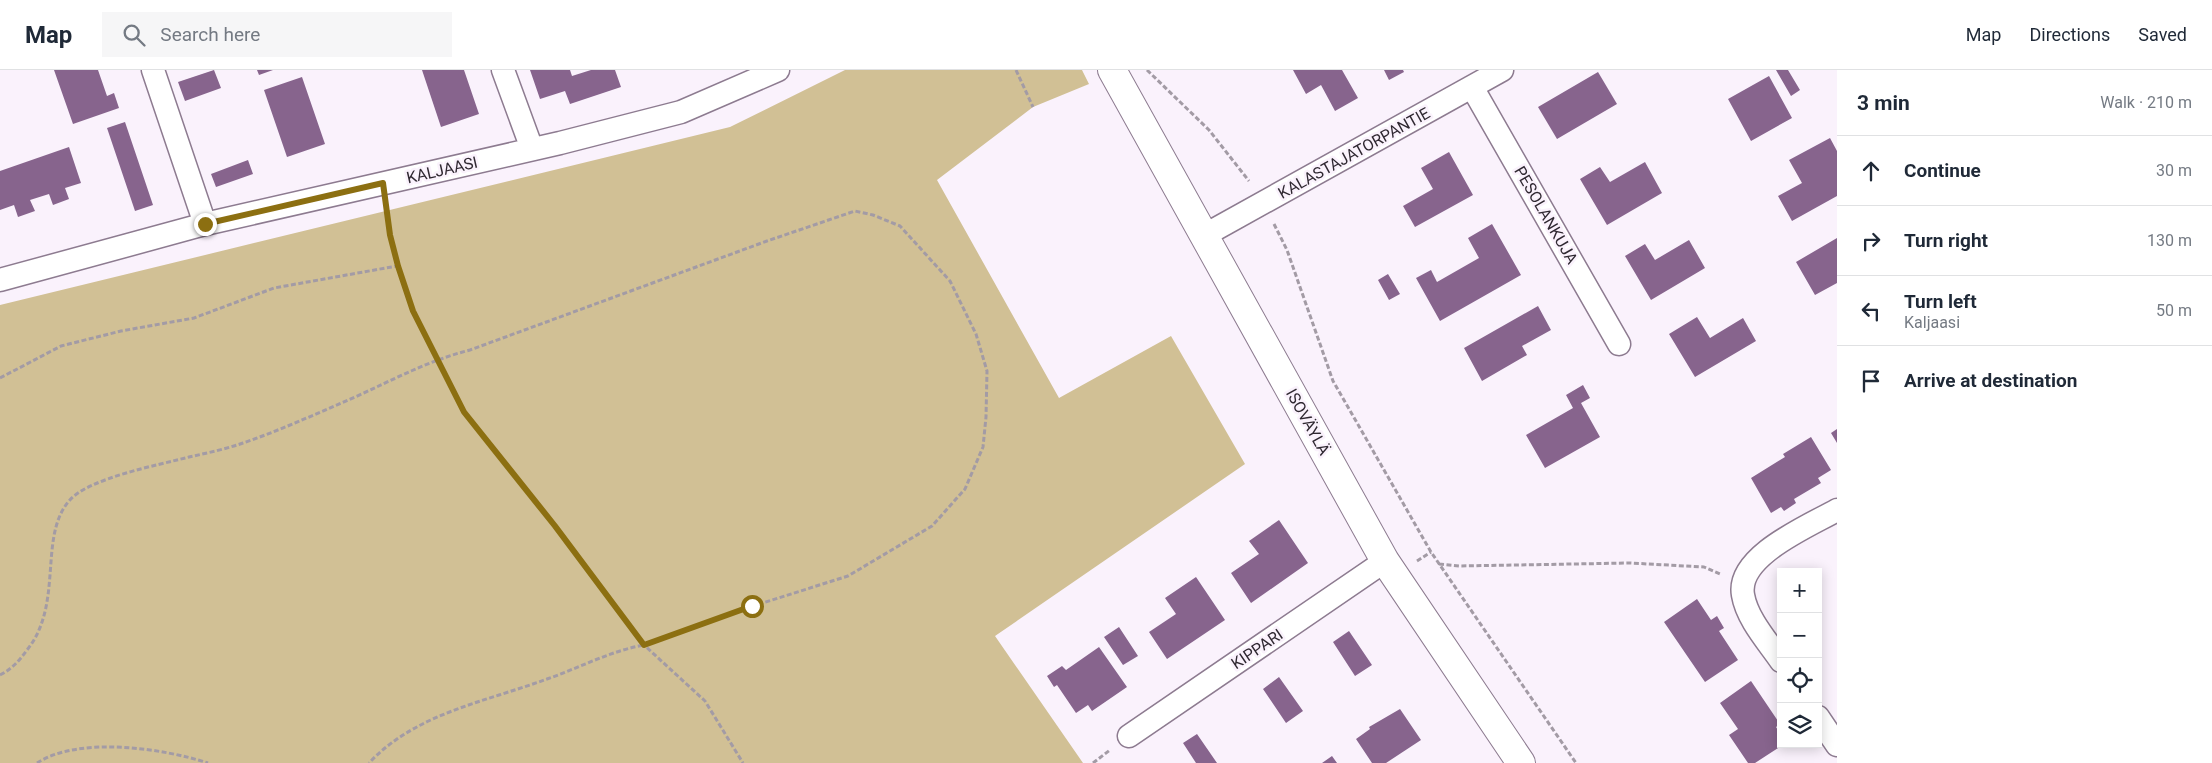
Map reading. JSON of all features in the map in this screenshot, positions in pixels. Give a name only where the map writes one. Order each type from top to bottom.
[{"type":"street","points":[[153,70],[205,224]]},
{"type":"street","points":[[503,70],[532,149]]},
{"type":"street","name":"KALJAASI","points":[[0,280],[205,224],[532,149],[681,112],[778,70]]},
{"type":"street","name":"ISOVÄYLÄ","points":[[1112,70],[1385,561],[1521,763]]},
{"type":"street","name":"KALASTAJATORPANTIE","points":[[1205,235],[1502,70]]},
{"type":"street","name":"PESOLANKUJA","points":[[1472,87],[1619,344]]},
{"type":"street","points":[[1779,658],[1754,621],[1743,596],[1742,581],[1750,566],[1773,547],[1837,510]]},
{"type":"street","name":"KIPPARI","points":[[1128,736],[1385,561]]},
{"type":"street","points":[[1822,723],[1837,745]]},
{"type":"path","points":[[1016,70],[1033,107]]},
{"type":"path","points":[[1147,70],[1209,130],[1241,168],[1263,203],[1286,250],[1333,381],[1439,564],[1576,763]]},
{"type":"path","points":[[383,183],[390,235],[413,311],[464,412],[555,526],[644,645],[705,701],[743,763]]},
{"type":"path","points":[[0,676],[12,669],[32,645],[44,621],[50,591],[54,528],[68,502],[80,490],[132,472],[243,443],[355,396],[436,359],[470,350],[767,241],[855,211],[872,215],[900,226],[950,282],[976,334],[987,371],[983,447],[965,489],[932,526],[848,576],[752,606],[644,645],[627,648],[545,680],[464,706],[423,724],[386,745],[369,763]]},
{"type":"path","points":[[0,378],[60,346],[121,331],[194,318],[274,288],[398,266]]},
{"type":"path","points":[[1439,564],[1459,566],[1639,564],[1704,568],[1742,581]]},
{"type":"path","points":[[37,763],[49,755],[96,748],[137,747],[208,763]]},
{"type":"shaded area","points":[[845,70],[1082,70],[1089,84],[1033,107],[937,180],[1059,398],[1171,336],[1245,464],[995,636],[1083,763],[0,763],[0,305],[730,127]]},
{"type":"building","points":[[54,70],[98,70],[107,96],[114,93],[119,108],[73,124]]},
{"type":"building","points":[[214,70],[221,88],[185,101],[178,82]]},
{"type":"building","points":[[257,70],[273,70],[259,75]]},
{"type":"building","points":[[422,70],[464,70],[479,114],[441,127]]},
{"type":"building","points":[[530,70],[570,70],[572,76],[591,70],[615,70],[621,87],[570,104],[565,91],[540,99]]},
{"type":"building","points":[[1293,70],[1342,70],[1358,98],[1335,111],[1321,85],[1306,94]]},
{"type":"building","points":[[1384,70],[1403,70],[1404,72],[1389,80]]},
{"type":"building","points":[[1776,70],[1788,70],[1800,90],[1791,96]]},
{"type":"building","points":[[1598,72],[1617,104],[1557,139],[1538,107]]},
{"type":"building","points":[[1769,76],[1792,118],[1751,141],[1728,99]]},
{"type":"building","points":[[302,77],[325,144],[287,157],[264,90]]},
{"type":"building","points":[[125,122],[153,205],[135,211],[107,128]]},
{"type":"building","points":[[1830,138],[1837,151],[1837,196],[1792,221],[1778,196],[1802,183],[1789,160]]},
{"type":"building","points":[[69,147],[81,183],[65,188],[69,199],[53,205],[49,194],[30,200],[35,211],[18,217],[14,205],[0,210],[0,171]]},
{"type":"building","points":[[1449,152],[1473,195],[1415,227],[1403,206],[1433,189],[1421,168]]},
{"type":"building","points":[[248,160],[253,174],[216,187],[211,174]]},
{"type":"building","points":[[1645,162],[1662,193],[1607,225],[1580,179],[1600,167],[1610,182]]},
{"type":"building","points":[[1492,224],[1521,275],[1440,321],[1416,278],[1431,270],[1437,282],[1479,258],[1468,238]]},
{"type":"building","points":[[1837,238],[1837,283],[1815,295],[1796,262]]},
{"type":"building","points":[[1689,240],[1705,268],[1651,300],[1625,256],[1645,244],[1655,260]]},
{"type":"building","points":[[1388,274],[1400,294],[1389,300],[1378,280]]},
{"type":"building","points":[[1538,306],[1551,330],[1522,346],[1527,355],[1482,381],[1464,348]]},
{"type":"building","points":[[1697,317],[1710,338],[1743,318],[1756,341],[1695,377],[1669,334]]},
{"type":"building","points":[[1583,385],[1590,398],[1581,403],[1600,437],[1545,468],[1526,435],[1573,408],[1566,395]]},
{"type":"building","points":[[1837,429],[1837,443],[1831,433]]},
{"type":"building","points":[[1811,437],[1831,470],[1818,478],[1821,483],[1794,499],[1796,503],[1784,511],[1781,507],[1771,513],[1751,478],[1785,457],[1783,454]]},
{"type":"building","points":[[1279,520],[1308,563],[1251,603],[1231,573],[1259,554],[1249,541]]},
{"type":"building","points":[[1196,577],[1225,620],[1167,659],[1149,632],[1176,614],[1165,598]]},
{"type":"building","points":[[1697,599],[1711,620],[1717,616],[1724,628],[1719,631],[1738,660],[1705,682],[1664,622]]},
{"type":"building","points":[[1119,627],[1138,656],[1123,665],[1104,637]]},
{"type":"building","points":[[1349,631],[1372,665],[1355,676],[1333,642]]},
{"type":"building","points":[[1099,647],[1127,687],[1092,711],[1088,705],[1076,713],[1057,685],[1054,687],[1047,676],[1062,666],[1066,670]]},
{"type":"building","points":[[1279,677],[1303,711],[1286,723],[1263,689]]},
{"type":"building","points":[[1751,681],[1777,720],[1778,748],[1755,763],[1748,763],[1729,735],[1738,729],[1720,703]]},
{"type":"building","points":[[1400,709],[1421,740],[1386,763],[1372,763],[1356,739],[1370,729],[1369,727]]},
{"type":"building","points":[[1197,734],[1217,763],[1196,763],[1183,743]]},
{"type":"building","points":[[1332,756],[1337,763],[1322,763]]},
{"type":"route","points":[[205,224],[383,183],[390,235],[413,311],[464,412],[555,526],[644,645],[693,629],[752,606]]}]
